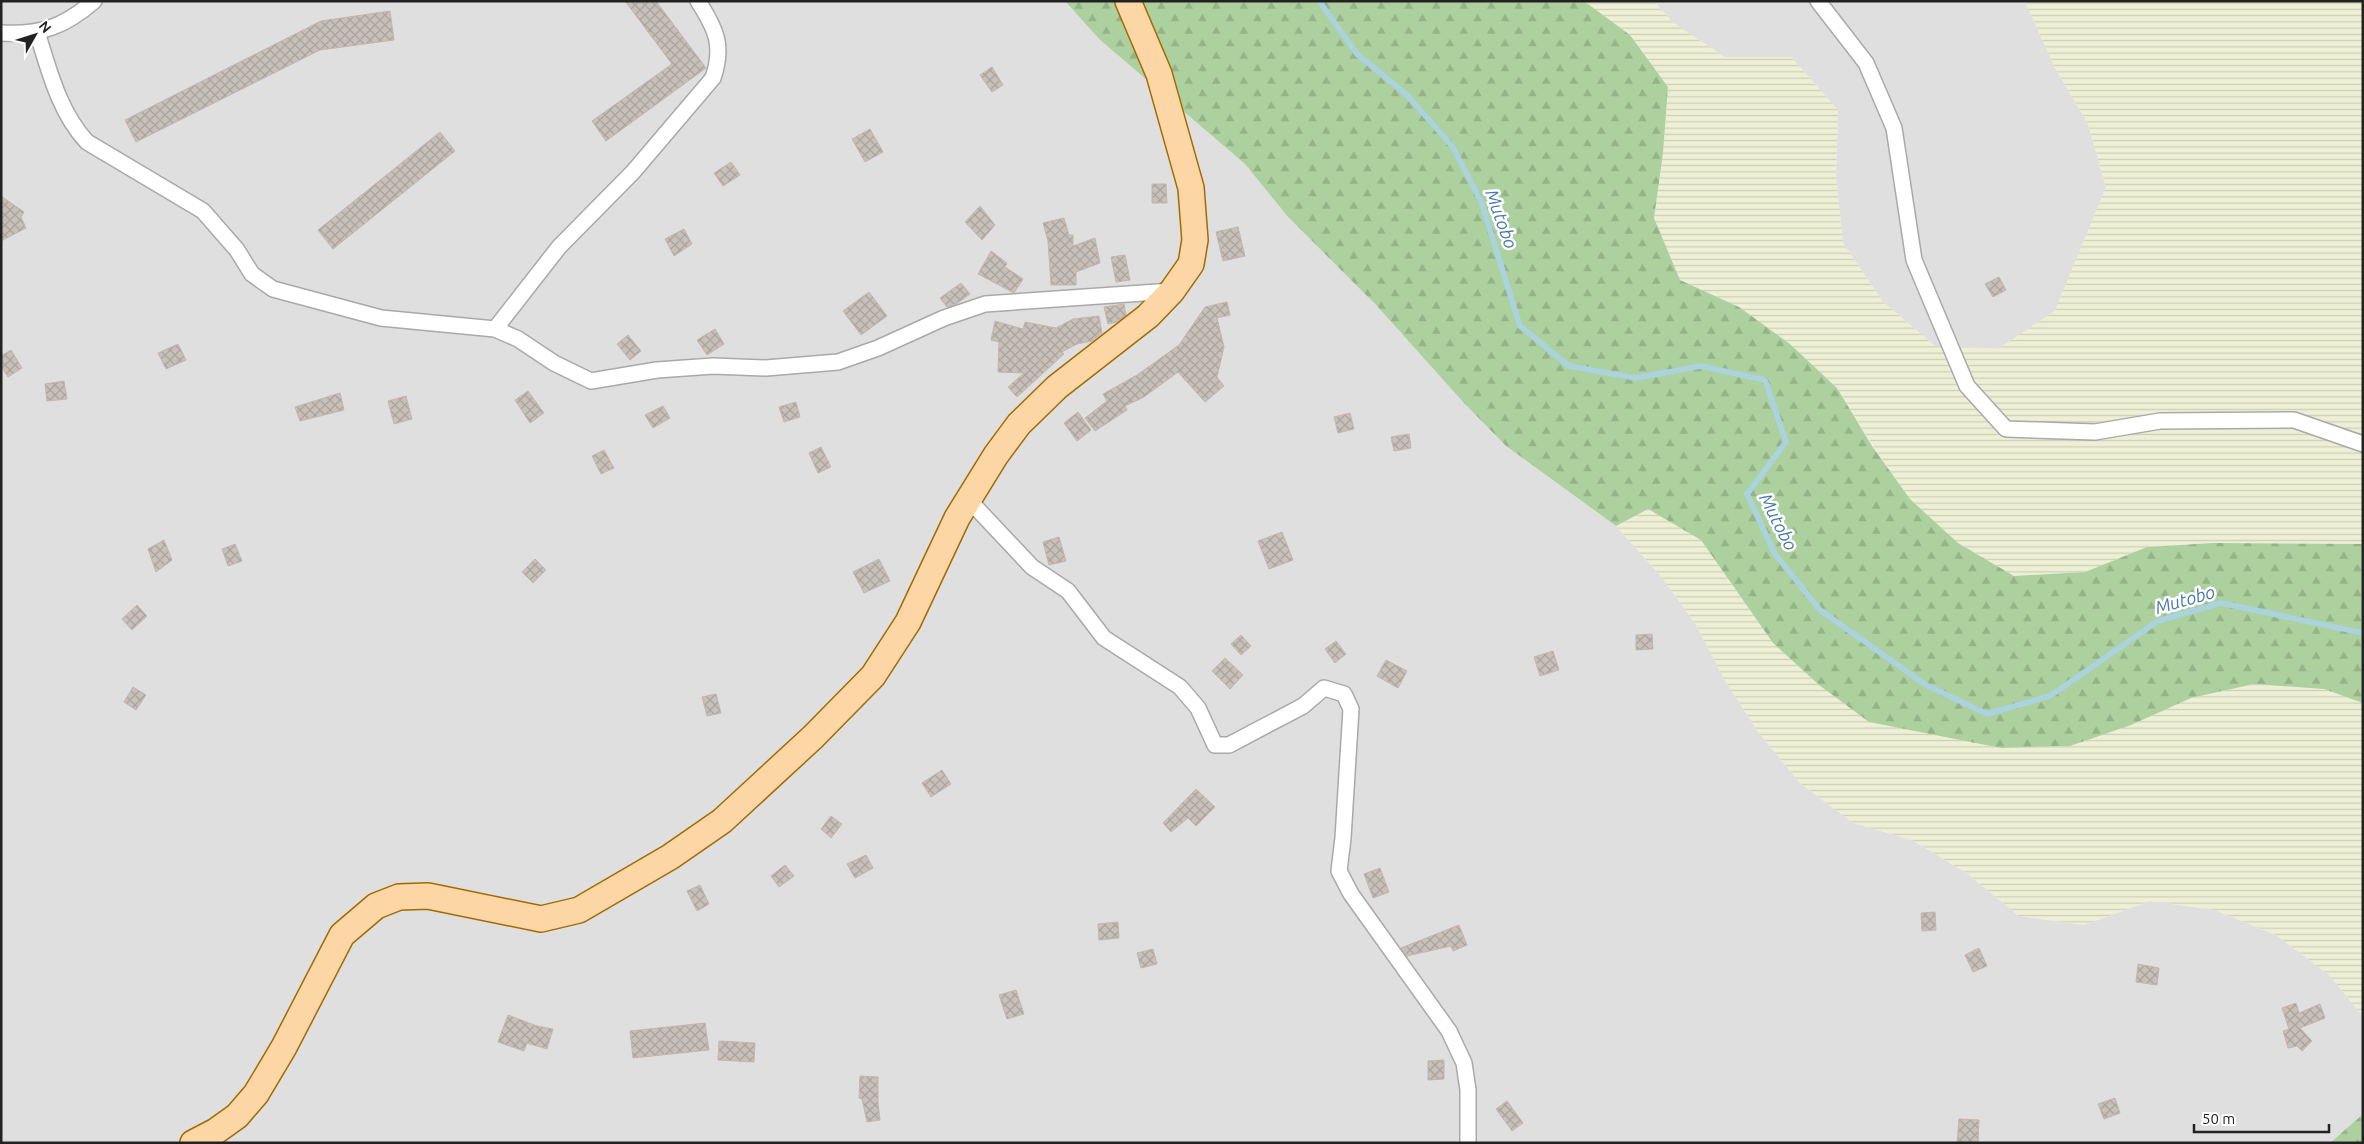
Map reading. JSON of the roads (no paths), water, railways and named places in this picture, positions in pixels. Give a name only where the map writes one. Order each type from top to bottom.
[{"type":"main road","points":[[193,1143],[216,1131],[237,1116],[256,1094],[284,1047],[342,935],[376,906],[399,897],[428,896],[458,900],[511,914],[541,919],[579,910],[670,857],[722,821],[813,737],[873,676],[908,622],[968,498],[1019,424],[1057,387],[1148,316],[1172,291],[1191,264],[1194,240],[1191,188],[1159,74],[1128,1]]},
{"type":"street","points":[[1,33],[37,32],[60,26],[94,1]]},
{"type":"street","points":[[495,329],[559,247],[633,172],[713,78],[719,61],[718,36],[698,1]]},
{"type":"street","points":[[1818,1],[1866,63],[1894,128],[1914,260],[1967,386],[2006,429],[2095,432],[2160,421],[2294,420],[2363,444]]},
{"type":"street","points":[[37,32],[62,106],[73,127],[87,142],[203,211],[237,250],[252,274],[273,289],[381,318],[495,329],[518,339],[554,363],[591,381],[666,369],[712,366],[766,368],[838,362],[878,348],[944,318],[985,304],[1172,291]]},
{"type":"street","points":[[968,498],[1032,567],[1068,591],[1104,638],[1180,687],[1198,708],[1215,745],[1229,745],[1303,706],[1324,688],[1344,694],[1351,709],[1343,838],[1339,871],[1350,894],[1449,1031],[1464,1063],[1468,1090],[1468,1143]]},
{"type":"waterway","name":"Mutobo","points":[[1319,1],[1357,54],[1407,95],[1452,146],[1481,201],[1520,326],[1569,366],[1636,378],[1701,366],[1765,380],[1786,442],[1747,494],[1775,554],[1820,610],[1926,685],[1987,714],[2050,696],[2158,621],[2221,603],[2363,633]]}]
